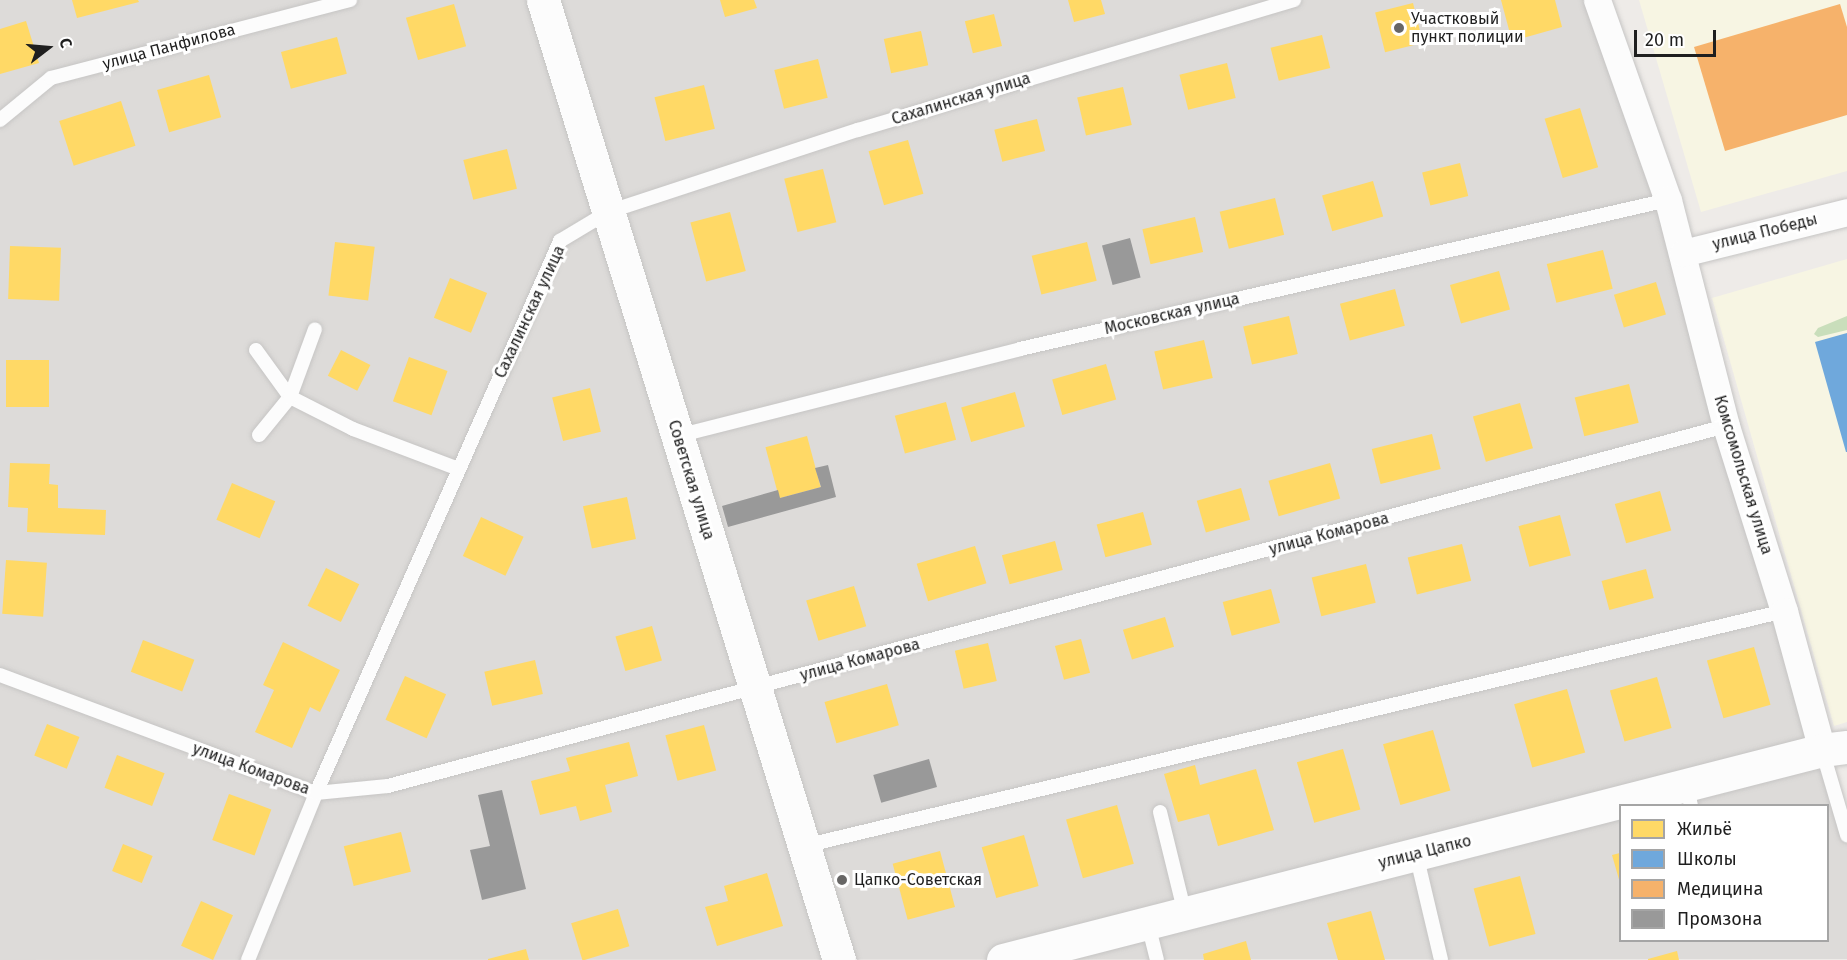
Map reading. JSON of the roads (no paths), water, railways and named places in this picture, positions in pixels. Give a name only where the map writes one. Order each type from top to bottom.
[{"type":"street","name":"Советская улица","points":[[543,0],[839,960]]},
{"type":"street","name":"Комсомольская улица","points":[[1597,0],[1668,200],[1726,426],[1784,611],[1834,748]]},
{"type":"street","name":"улица Победы","points":[[1683,253],[1847,212]]},
{"type":"street","name":"улица Цапко","points":[[1647,804],[1689,795],[1834,748]]},
{"type":"street","name":"улица Цапко","points":[[1003,960],[1416,854],[1619,810]]},
{"type":"lane","name":"улица Панфилова","points":[[0,120],[51,78],[350,0]]},
{"type":"lane","name":"Сахалинская улица","points":[[248,960],[316,793],[560,242],[608,212],[858,130],[1294,0]]},
{"type":"lane","name":"Московская улица","points":[[677,436],[1020,349],[1668,200]]},
{"type":"lane","points":[[259,435],[290,397],[315,329]]},
{"type":"lane","points":[[256,350],[290,397],[353,429],[459,469]]},
{"type":"lane","name":"улица Комарова","points":[[0,675],[316,793],[388,786],[1726,426]]},
{"type":"lane","points":[[804,846],[1784,611]]},
{"type":"lane","points":[[1834,748],[1847,835]]},
{"type":"lane","points":[[1160,812],[1185,914]]},
{"type":"lane","points":[[1416,854],[1441,960]]},
{"type":"lane","points":[[1148,924],[1157,960]]},
{"type":"place","name":"Участковый пункт полиции","points":[[1399,28]]},
{"type":"place","name":"Цапко-Советская","points":[[842,880]]}]
